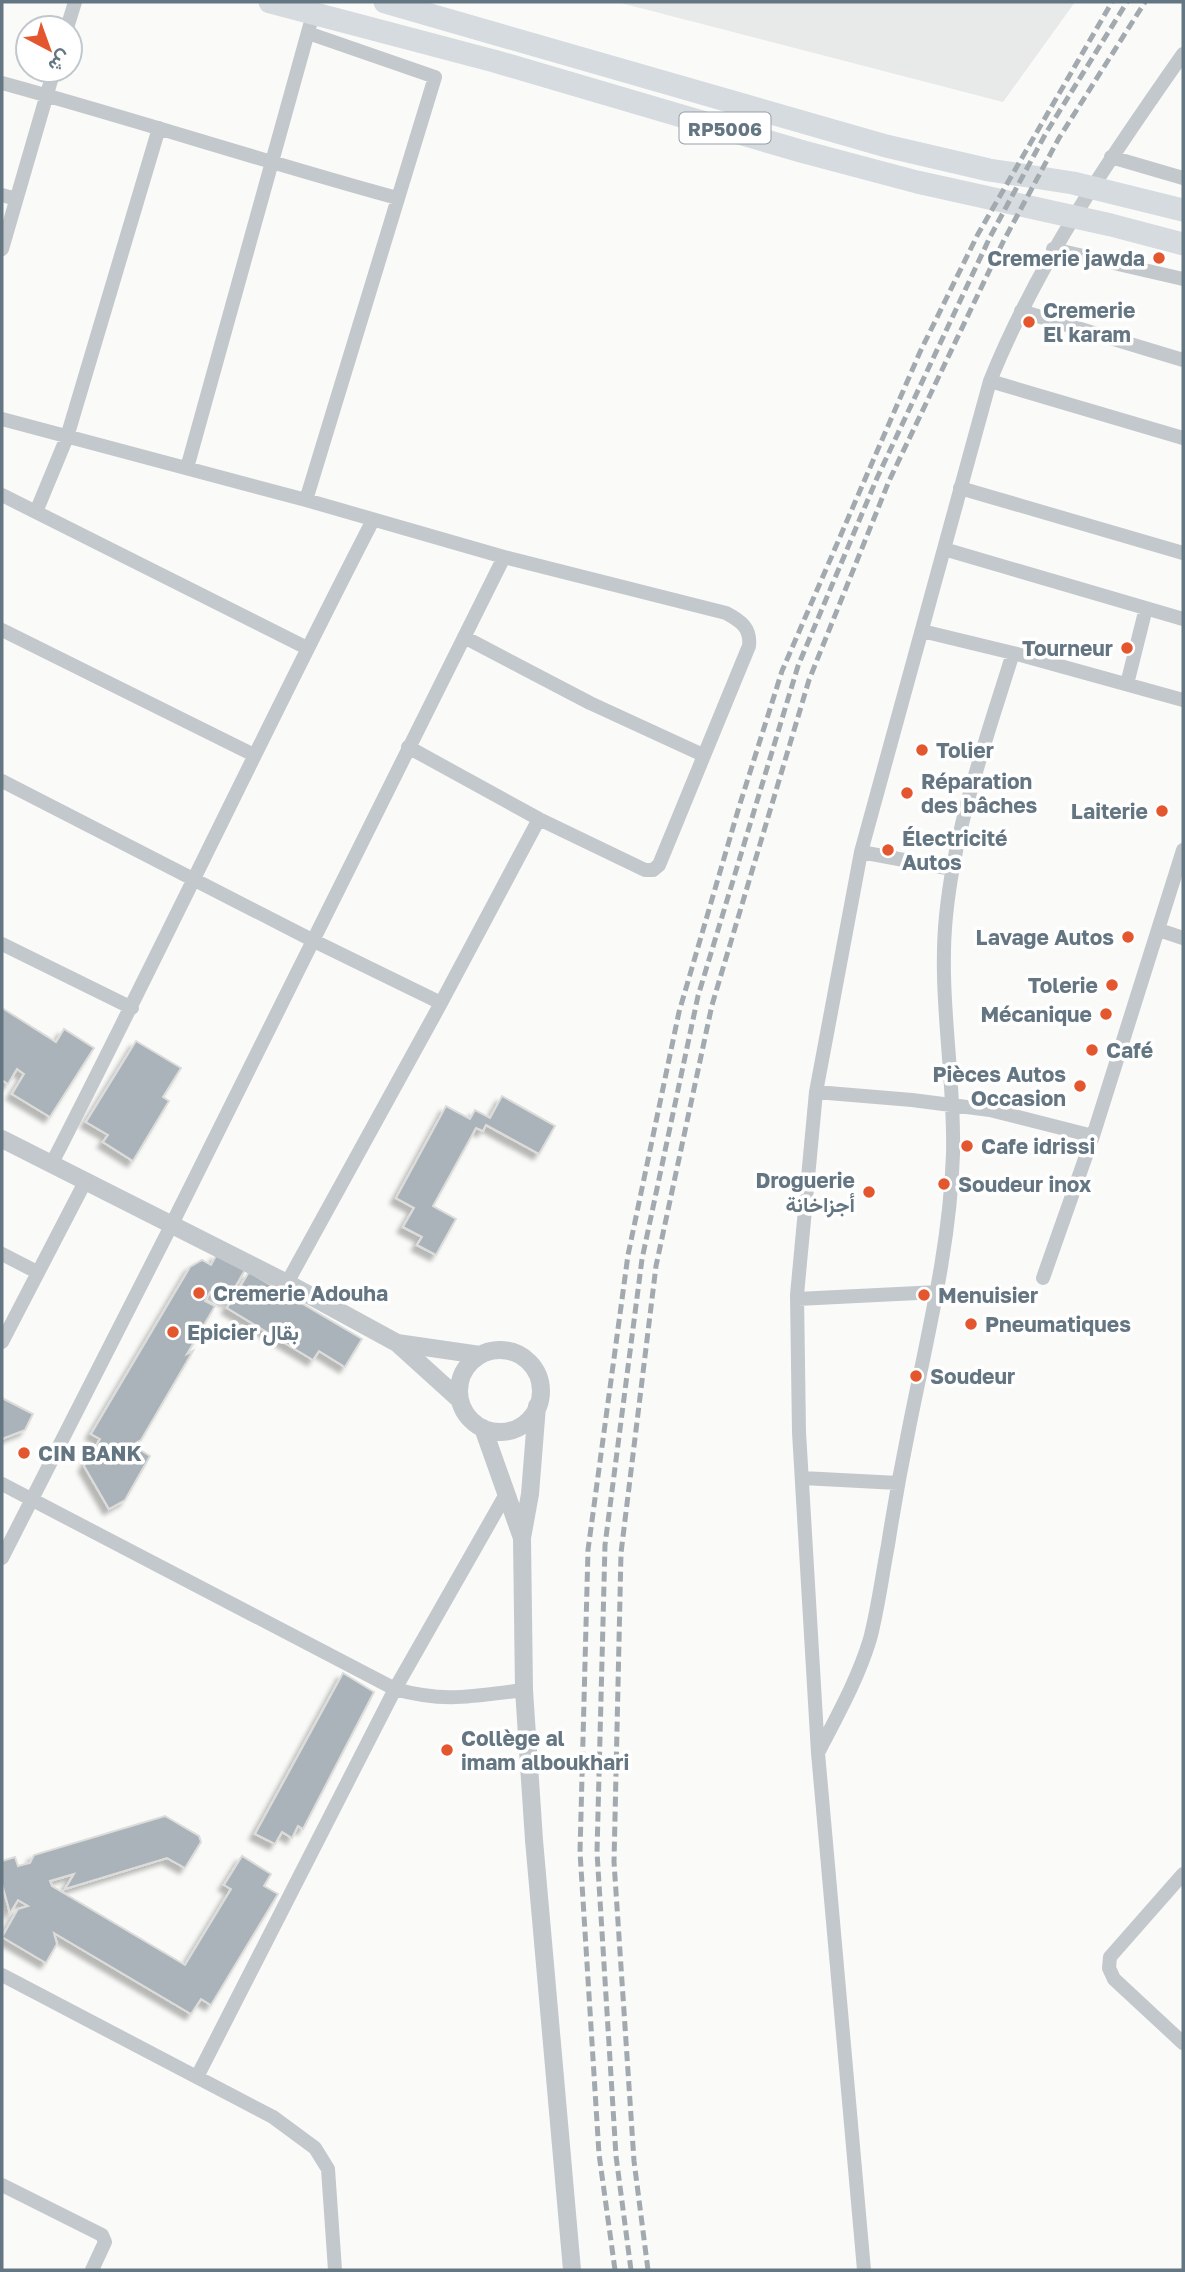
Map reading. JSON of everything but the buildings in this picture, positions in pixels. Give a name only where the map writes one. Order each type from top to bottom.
[{"type":"main road","name":"RP5006","points":[[270,2],[311,23],[494,61],[804,152],[918,182],[1183,244]]},
{"type":"main road","name":"RP5006","points":[[385,2],[886,146],[989,170],[1073,183],[1183,210]]},
{"type":"street","points":[[187,467],[311,23],[435,77],[306,500]]},
{"type":"street","points":[[864,2270],[818,1753],[799,1432],[797,1299],[816,1092],[861,852],[990,381],[1021,311],[1053,249],[1108,160],[1183,54]]},
{"type":"street","points":[[2,83],[397,198]]},
{"type":"street","points":[[2,249],[9,197],[50,84]]},
{"type":"street","points":[[36,512],[67,437],[159,128]]},
{"type":"street","points":[[1108,160],[1183,178]]},
{"type":"street","points":[[1053,249],[1183,279]]},
{"type":"street","points":[[1021,311],[1183,360]]},
{"type":"street","points":[[990,381],[1183,438]]},
{"type":"street","points":[[2,419],[187,467],[504,557],[726,613],[746,627],[750,636],[750,646],[659,865],[653,870],[645,870],[539,819],[408,747]]},
{"type":"street","points":[[960,488],[1183,553]]},
{"type":"street","points":[[2,495],[307,648]]},
{"type":"street","points":[[51,1165],[132,1008],[254,755],[373,520]]},
{"type":"street","points":[[944,550],[1183,619]]},
{"type":"street","points":[[2,1558],[171,1226],[504,557]]},
{"type":"street","points":[[1128,684],[1146,608]]},
{"type":"street","points":[[2,630],[254,755]]},
{"type":"street","points":[[922,631],[1183,699]]},
{"type":"street","points":[[464,638],[590,703],[703,755]]},
{"type":"street","points":[[818,1753],[853,1684],[869,1641],[937,1292],[950,1213],[953,1104],[944,970],[946,919],[952,869],[969,791],[1013,653]]},
{"type":"street","points":[[2,781],[312,940],[442,1003]]},
{"type":"street","points":[[287,1283],[442,1003],[539,819]]},
{"type":"street","points":[[1043,1278],[1093,1136],[1183,850]]},
{"type":"street","points":[[861,852],[952,869]]},
{"type":"street","points":[[1159,930],[1183,938]]},
{"type":"street","points":[[2,944],[132,1008]]},
{"type":"street","points":[[816,1092],[953,1104],[1018,1115],[1093,1136]]},
{"type":"street","points":[[2,1139],[287,1283],[397,1343],[460,1399],[470,1418],[483,1428],[498,1432],[511,1430],[527,1421],[537,1406]]},
{"type":"street","points":[[2,1342],[85,1182]]},
{"type":"street","points":[[2,1254],[37,1272]]},
{"type":"street","points":[[797,1299],[937,1292]]},
{"type":"street","points":[[397,1343],[480,1355]]},
{"type":"street","points":[[460,1399],[459,1389],[463,1373],[472,1360],[480,1355],[502,1350],[515,1353],[527,1360],[539,1379],[530,1494],[522,1538],[524,1690],[535,1854],[572,2270]]},
{"type":"street","points":[[483,1428],[522,1538]]},
{"type":"street","points":[[802,1478],[898,1483]]},
{"type":"street","points":[[2,1484],[395,1689],[445,1699],[524,1690]]},
{"type":"street","points":[[197,2077],[395,1689],[506,1494]]},
{"type":"street","points":[[1183,1874],[1110,1957],[1109,1968],[1114,1979],[1183,2043]]},
{"type":"street","points":[[2,1975],[273,2117],[304,2138],[321,2155],[328,2169],[335,2270]]},
{"type":"street","points":[[2,2185],[102,2235],[105,2242],[92,2270]]},
{"type":"shaded area","points":[[617,2],[1075,2],[1003,102]]},
{"type":"railway","points":[[615,2270],[599,2154],[580,1852],[588,1550],[628,1255],[679,1012],[782,671],[920,352],[978,234],[1112,2]]},
{"type":"railway","points":[[631,2270],[616,2156],[597,1852],[605,1545],[642,1259],[698,996],[798,666],[877,478],[990,237],[1046,133],[1127,2]]},
{"type":"railway","points":[[648,2270],[634,2161],[614,1862],[621,1553],[656,1266],[712,1005],[809,680],[889,481],[1003,242],[1059,138],[1145,2]]},
{"type":"place","name":"Cremerie jawda","points":[[1159,258]]},
{"type":"place","name":"Cremerie El karam","points":[[1029,322]]},
{"type":"place","name":"Tourneur","points":[[1127,648]]},
{"type":"place","name":"Tolier","points":[[922,750]]},
{"type":"place","name":"Réparation des bâches","points":[[907,793]]},
{"type":"place","name":"Laiterie","points":[[1162,811]]},
{"type":"place","name":"Électricité Autos","points":[[888,850]]},
{"type":"place","name":"Lavage Autos","points":[[1128,937]]},
{"type":"place","name":"Tolerie","points":[[1112,985]]},
{"type":"place","name":"Mécanique","points":[[1106,1014]]},
{"type":"place","name":"Café","points":[[1092,1050]]},
{"type":"place","name":"Pièces Autos Occasion","points":[[1080,1086]]},
{"type":"place","name":"Cafe idrissi","points":[[967,1146]]},
{"type":"place","name":"Soudeur inox","points":[[944,1184]]},
{"type":"place","name":"Droguerie أجزاخانة","points":[[869,1192]]},
{"type":"place","name":"Cremerie Adouha","points":[[199,1293]]},
{"type":"place","name":"Menuisier","points":[[924,1295]]},
{"type":"place","name":"Pneumatiques","points":[[971,1324]]},
{"type":"place","name":"Epicier بقال","points":[[173,1332]]},
{"type":"place","name":"Soudeur","points":[[916,1376]]},
{"type":"place","name":"CIN BANK","points":[[24,1453]]},
{"type":"place","name":"Collège al imam alboukhari","points":[[447,1750]]}]
